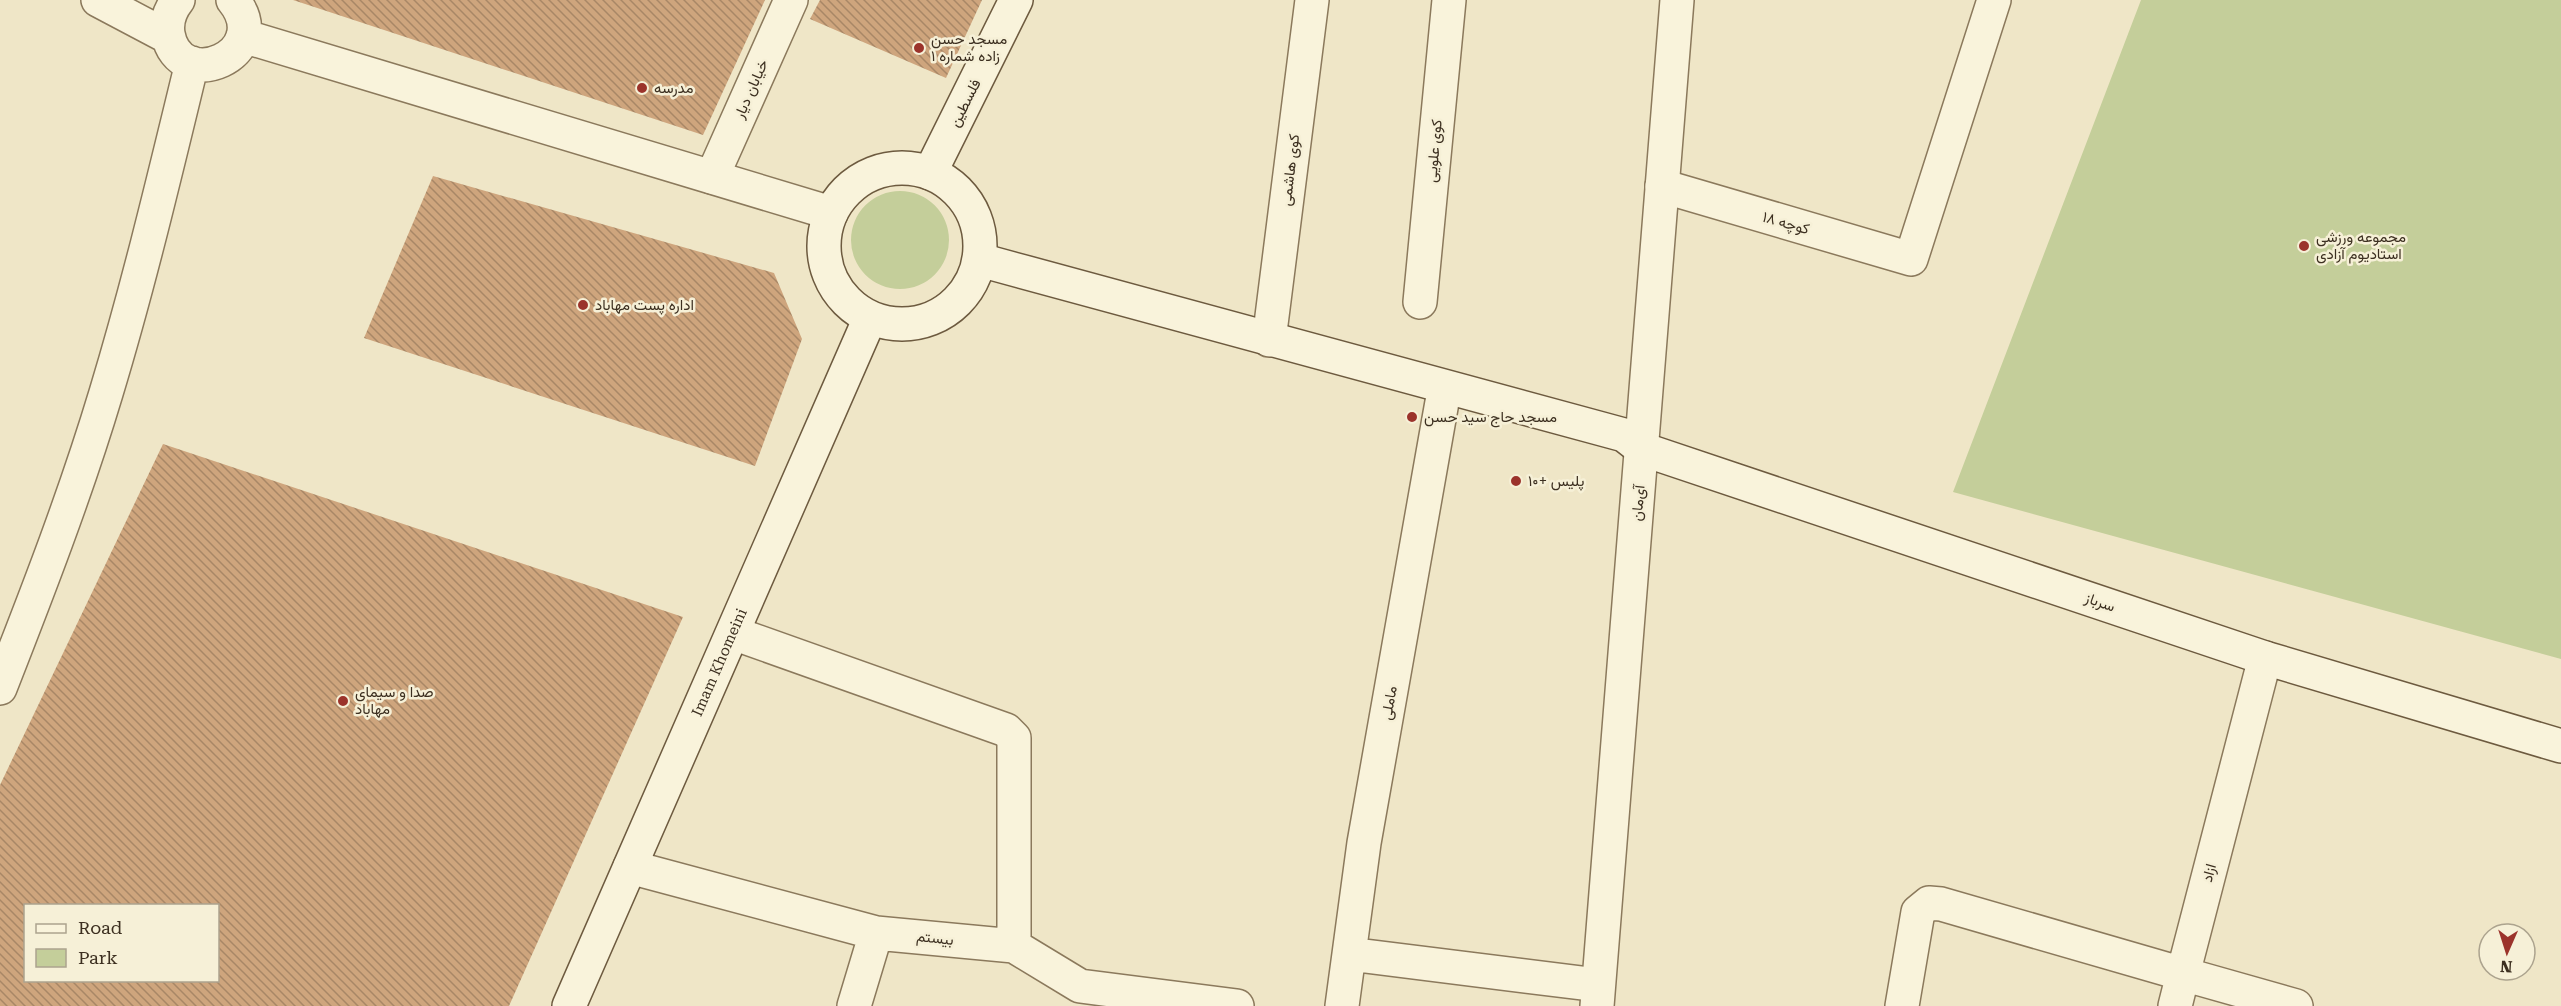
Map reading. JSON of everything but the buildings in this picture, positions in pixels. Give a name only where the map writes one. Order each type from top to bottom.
[{"type":"street","points":[[98,0],[168,37]]},
{"type":"street","points":[[178,0],[168,15],[168,37],[177,53],[192,63],[210,65],[227,59],[243,36],[242,16],[232,0]]},
{"type":"street","name":"خیابان دیار","points":[[712,177],[791,0]]},
{"type":"street","name":"فلسطین","points":[[930,173],[1016,0]]},
{"type":"street","name":"کوی هاشمی","points":[[1269,340],[1312,0]]},
{"type":"street","name":"کوی علویی","points":[[1420,302],[1449,0]]},
{"type":"street","name":"آی‌مان","points":[[1597,996],[1677,0]]},
{"type":"street","name":"کوچه ۱۸","points":[[1662,186],[1911,259],[1994,0]]},
{"type":"street","points":[[243,36],[831,213]]},
{"type":"street","points":[[0,688],[59,539],[106,393],[156,215],[192,63]]},
{"type":"street","points":[[907,168],[930,173],[951,185],[968,203],[978,225],[978,267],[964,296],[944,313],[920,323],[894,325],[870,318],[849,304],[834,285],[825,261],[824,236],[831,213],[844,193],[862,179],[873,174],[884,170],[907,168]]},
{"type":"street","points":[[978,267],[1269,340],[1624,435],[1642,449]]},
{"type":"street","points":[[978,267],[1442,402],[1620,451],[1642,449]]},
{"type":"street","name":"Imam Khomeini","points":[[569,1006],[870,318]]},
{"type":"street","name":"ماملی","points":[[1342,1006],[1364,843],[1442,402]]},
{"type":"street","name":"سرباز","points":[[1642,449],[2265,658],[2561,746]]},
{"type":"street","points":[[733,633],[1006,730],[1014,738],[1014,946]]},
{"type":"street","name":"ازاد","points":[[2175,1006],[2265,658]]},
{"type":"street","name":"بیستم","points":[[630,867],[876,933],[1014,946],[1077,996],[1237,1006]]},
{"type":"street","points":[[1902,1006],[1917,912],[1929,903],[1941,904],[2296,1006]]},
{"type":"street","points":[[854,1006],[876,933]]},
{"type":"street","points":[[1349,954],[1597,996]]},
{"type":"green space","name":"مجموعه ورزشی استادیوم آزادی","points":[[2141,0],[2561,0],[2561,659],[1953,492]]},
{"type":"green space","points":[[900,191],[919,195],[935,205],[945,221],[949,240],[945,259],[935,275],[919,285],[900,289],[881,285],[865,275],[855,259],[851,240],[855,221],[865,205],[881,195]]},
{"type":"place","name":"مسجد حسن زاده شماره ۱","points":[[919,48]]},
{"type":"place","name":"مدرسه","points":[[642,88]]},
{"type":"place","name":"مجموعه ورزشی استادیوم آزادی","points":[[2304,246]]},
{"type":"place","name":"اداره پست مهاباد","points":[[583,305]]},
{"type":"place","name":"مسجد حاج سید حسن","points":[[1412,417]]},
{"type":"place","name":"پلیس +۱۰","points":[[1516,481]]},
{"type":"place","name":"صدا و سیمای مهاباد","points":[[343,701]]}]
